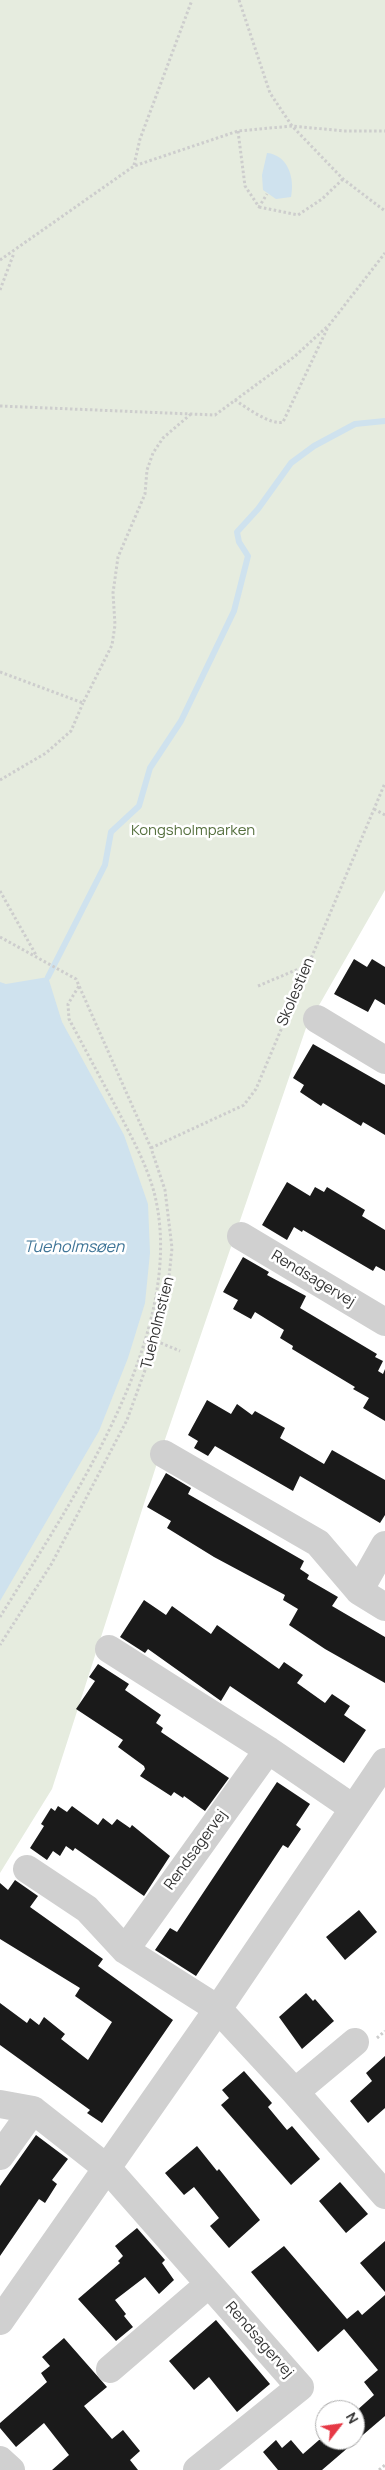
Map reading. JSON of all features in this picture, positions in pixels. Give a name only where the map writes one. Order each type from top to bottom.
[{"type":"street","points":[[308,1013],[385,1060]]},
{"type":"street","name":"Rendsagervej","points":[[241,1236],[385,1322]]},
{"type":"street","points":[[164,1454],[318,1543],[359,1591],[385,1607]]},
{"type":"street","points":[[359,1591],[385,1545]]},
{"type":"street","points":[[109,1649],[268,1750],[353,1808]]},
{"type":"street","name":"Rendsagervej","points":[[125,1950],[268,1750]]},
{"type":"street","points":[[0,2321],[108,2169],[385,1762]]},
{"type":"street","points":[[27,1869],[87,1909],[125,1950],[218,2009],[295,2092],[385,2195]]},
{"type":"street","points":[[295,2092],[356,2042]]},
{"type":"street","name":"Rendsagervej","points":[[0,2104],[33,2110],[108,2169],[300,2387],[197,2470]]},
{"type":"street","points":[[0,2156],[33,2110]]},
{"type":"street","points":[[110,2369],[209,2284]]},
{"type":"street","points":[[0,2460],[11,2470]]},
{"type":"path","points":[[134,166],[140,140],[192,0]]},
{"type":"path","points":[[239,0],[270,93],[292,126],[343,179],[385,211]]},
{"type":"path","points":[[0,260],[134,166],[238,131],[292,126],[344,131],[385,131]]},
{"type":"path","points":[[238,131],[245,186],[259,207],[298,215],[322,199],[343,179]]},
{"type":"path","points":[[259,207],[267,194]]},
{"type":"path","points":[[0,290],[14,252]]},
{"type":"path","points":[[0,406],[215,415],[294,357],[330,324],[385,253]]},
{"type":"path","points":[[234,400],[267,419],[277,423],[283,422],[330,324]]},
{"type":"path","points":[[0,780],[46,753],[71,731],[83,702],[112,645],[115,625],[113,593],[118,557],[145,494],[147,470],[153,453],[163,438],[191,414]]},
{"type":"path","points":[[0,672],[83,702]]},
{"type":"path","name":"Skolestien","points":[[151,1148],[244,1105],[256,1089],[385,783]]},
{"type":"path","points":[[374,809],[385,815]]},
{"type":"path","points":[[0,891],[36,956]]},
{"type":"path","name":"Tueholmstien","points":[[0,937],[76,979],[151,1148],[166,1190],[172,1248],[167,1296],[156,1341],[127,1420],[52,1563],[0,1645]]},
{"type":"path","points":[[258,986],[308,965]]},
{"type":"path","points":[[0,1617],[57,1525],[106,1438],[124,1397],[158,1294],[161,1226],[153,1191],[137,1147],[69,1019],[68,1004],[79,986]]},
{"type":"path","points":[[292,1004],[308,1013]]},
{"type":"path","points":[[156,1341],[180,1350]]},
{"type":"path","points":[[379,2470],[385,2465]]},
{"type":"green space","name":"Kongsholmparken","points":[[0,0],[385,0],[385,890],[306,1028],[160,1454],[52,1789],[0,1873]]},
{"type":"water","points":[[267,153],[280,158],[285,163],[291,175],[291,197],[276,199],[263,190],[262,175]]},
{"type":"water","name":"Tueholmsøen","points":[[48,977],[62,1022],[124,1135],[148,1204],[150,1253],[145,1303],[128,1358],[99,1431],[0,1601],[0,982],[6,984]]},
{"type":"building","points":[[354,959],[367,967],[372,959],[385,967],[385,1005],[375,999],[368,1012],[334,994]]},
{"type":"building","points":[[313,1044],[385,1085],[385,1135],[363,1122],[361,1126],[323,1103],[321,1106],[300,1092],[304,1085],[293,1078]]},
{"type":"building","points":[[287,1182],[310,1196],[315,1187],[324,1192],[327,1187],[365,1210],[362,1216],[385,1230],[385,1271],[376,1266],[373,1271],[303,1230],[302,1232],[294,1227],[287,1240],[262,1225]]},
{"type":"building","points":[[243,1257],[269,1272],[267,1275],[306,1296],[300,1308],[377,1354],[375,1357],[383,1361],[378,1371],[383,1374],[385,1369],[385,1421],[363,1408],[369,1398],[353,1389],[355,1387],[292,1349],[293,1346],[280,1338],[284,1330],[255,1312],[251,1319],[233,1309],[238,1300],[223,1292]]},
{"type":"building","points":[[207,1400],[231,1414],[237,1404],[252,1415],[255,1411],[285,1428],[280,1438],[324,1464],[332,1450],[385,1480],[385,1515],[380,1523],[300,1476],[293,1491],[215,1446],[208,1456],[194,1448],[198,1441],[188,1435]]},
{"type":"building","points":[[166,1473],[191,1488],[188,1494],[304,1561],[300,1569],[309,1575],[307,1579],[338,1597],[332,1606],[385,1637],[385,1683],[325,1649],[289,1625],[298,1609],[283,1600],[285,1595],[214,1557],[167,1528],[171,1521],[147,1507]]},
{"type":"building","points":[[144,1600],[166,1615],[172,1606],[211,1634],[217,1625],[279,1669],[284,1662],[303,1675],[297,1683],[325,1703],[332,1694],[350,1706],[344,1715],[366,1730],[344,1763],[230,1686],[221,1701],[148,1649],[145,1653],[120,1637]]},
{"type":"building","points":[[98,1664],[129,1684],[125,1690],[161,1715],[156,1723],[163,1728],[161,1732],[229,1778],[205,1811],[184,1796],[183,1798],[174,1792],[171,1796],[140,1776],[145,1769],[144,1766],[118,1747],[123,1740],[76,1709],[95,1681],[89,1677]]},
{"type":"building","points":[[277,1782],[310,1804],[296,1825],[301,1829],[288,1848],[283,1845],[196,1976],[155,1950],[170,1928],[177,1932]]},
{"type":"building","points":[[58,1806],[67,1812],[72,1806],[98,1825],[103,1818],[112,1825],[117,1819],[130,1828],[132,1825],[170,1856],[144,1896],[75,1848],[73,1851],[66,1846],[60,1856],[53,1851],[47,1860],[30,1848],[44,1826],[41,1824],[51,1808],[55,1811]]},
{"type":"building","points":[[15,1880],[38,1896],[30,1907],[103,1959],[98,1966],[173,2020],[102,2123],[87,2113],[90,2110],[0,2045],[0,2003],[27,2023],[30,2018],[39,2025],[44,2017],[65,2034],[61,2039],[88,2060],[112,2022],[75,1996],[80,1988],[0,1939],[0,1883],[8,1890]]},
{"type":"building","points":[[359,1910],[377,1932],[345,1960],[326,1937]]},
{"type":"building","points":[[306,1993],[313,2001],[315,1999],[334,2021],[302,2049],[279,2017]]},
{"type":"building","points":[[385,2056],[385,2108],[368,2123],[350,2101],[372,2081],[366,2073]]},
{"type":"building","points":[[244,2071],[272,2103],[268,2107],[287,2130],[292,2126],[320,2159],[291,2185],[221,2105],[229,2098],[222,2090]]},
{"type":"building","points":[[36,2135],[68,2159],[52,2180],[57,2184],[45,2203],[39,2199],[0,2256],[0,2186]]},
{"type":"building","points":[[197,2146],[217,2171],[219,2169],[260,2220],[229,2248],[210,2226],[219,2218],[194,2187],[184,2195],[165,2173]]},
{"type":"building","points":[[340,2182],[368,2214],[346,2233],[319,2201]]},
{"type":"building","points":[[137,2228],[165,2260],[162,2263],[174,2280],[159,2294],[145,2277],[115,2300],[133,2327],[116,2341],[78,2299],[120,2263],[118,2261],[123,2256],[115,2246]]},
{"type":"building","points":[[385,2241],[385,2292],[360,2263]]},
{"type":"building","points":[[284,2246],[347,2319],[358,2310],[362,2315],[385,2295],[385,2416],[365,2433],[365,2403],[374,2395],[364,2382],[378,2370],[344,2329],[318,2352],[251,2272]]},
{"type":"building","points":[[216,2320],[270,2384],[237,2412],[209,2377],[194,2390],[169,2361]]},
{"type":"building","points":[[64,2338],[107,2387],[84,2406],[112,2439],[123,2430],[140,2451],[130,2460],[138,2470],[52,2470],[69,2455],[44,2423],[16,2447],[0,2428],[0,2423],[47,2382],[41,2373],[50,2366],[42,2357]]},
{"type":"building","points":[[276,2440],[282,2448],[291,2440],[303,2454],[315,2444],[315,2450],[345,2450],[322,2470],[278,2470],[263,2452]]},
{"type":"waterway","points":[[48,977],[105,865],[111,832],[139,806],[150,768],[181,721],[234,611],[248,556],[239,542],[237,532],[258,509],[291,463],[314,446],[355,424],[385,421]]}]
